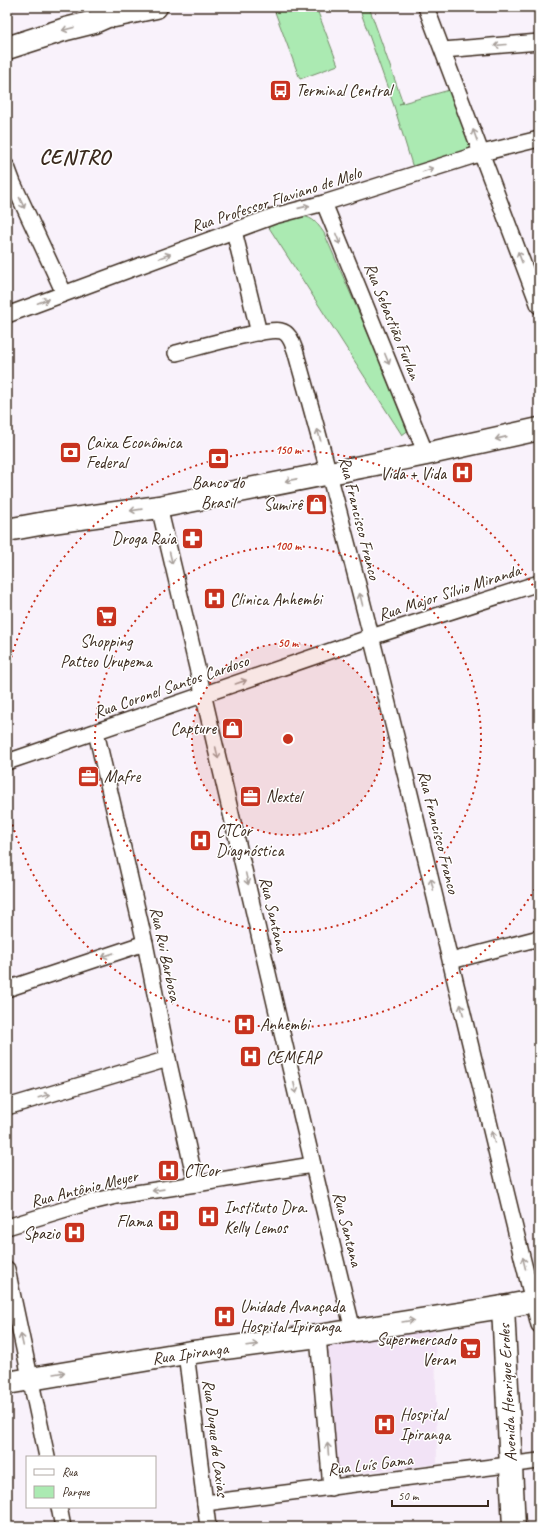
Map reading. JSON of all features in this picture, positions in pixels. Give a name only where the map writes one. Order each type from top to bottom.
[{"type":"main road","points":[[105,18],[128,7]]},
{"type":"main road","points":[[7,48],[105,18],[156,7]]},
{"type":"main road","points":[[7,530],[158,507],[426,454],[539,429]]},
{"type":"main road","name":"Rua Ipiranga","points":[[7,1383],[29,1378],[186,1353],[318,1336],[502,1307],[536,1300]]},
{"type":"main road","name":"Avenida Henrique Eroles","points":[[502,1307],[514,1527]]},
{"type":"street","points":[[426,7],[539,306]]},
{"type":"street","points":[[443,50],[539,42]]},
{"type":"street","name":"Rua Professor Flaviano de Melo","points":[[7,315],[291,210],[324,203],[482,153],[539,139]]},
{"type":"street","points":[[7,167],[64,293]]},
{"type":"street","name":"Rua Sebastião Furlan","points":[[324,203],[426,454]]},
{"type":"street","points":[[176,353],[259,333],[239,230]]},
{"type":"street","name":"Rua Francisco Franco","points":[[259,333],[282,331],[287,334],[295,350],[330,473],[450,961],[536,1300],[539,1325]]},
{"type":"street","name":"Rua Santana","points":[[158,507],[204,695],[312,1165],[353,1330]]},
{"type":"street","name":"Rua Major Sílvio Miranda","points":[[371,637],[539,583]]},
{"type":"street","name":"Rua Coronel Santos Cardoso","points":[[7,762],[371,637]]},
{"type":"street","name":"Rua Rui Barbosa","points":[[96,732],[145,943],[168,1059],[196,1184]]},
{"type":"street","points":[[450,961],[539,938]]},
{"type":"street","points":[[7,989],[145,943]]},
{"type":"street","points":[[7,1107],[168,1059]]},
{"type":"street","name":"Rua Antônio Meyer","points":[[7,1227],[79,1205],[116,1196],[312,1165]]},
{"type":"street","points":[[7,1269],[47,1456]]},
{"type":"street","points":[[318,1336],[331,1488]]},
{"type":"street","name":"Rua Duque de Caxias","points":[[186,1353],[208,1527]]},
{"type":"street","name":"Rua Luís Gama","points":[[205,1504],[539,1461]]},
{"type":"street","points":[[59,1508],[63,1527]]},
{"type":"shaded area","name":"Hospital Ipiranga","points":[[435,1329],[437,1464],[337,1475],[325,1345]]},
{"type":"green space","points":[[287,7],[316,7],[338,65],[300,79],[275,12]]},
{"type":"green space","points":[[359,7],[369,7],[403,103],[453,89],[475,149],[413,168],[394,106]]},
{"type":"green space","points":[[296,215],[310,218],[324,233],[410,429],[402,435],[268,226]]},
{"type":"railway","points":[[7,9],[15,7]]},
{"type":"place","name":"Terminal Central","points":[[280,90]]},
{"type":"place","name":"Caixa Econômica Federal","points":[[70,452]]},
{"type":"place","name":"Banco do Brasil","points":[[218,458]]},
{"type":"place","name":"Vida + Vida","points":[[462,473]]},
{"type":"place","name":"Sumirê","points":[[317,504]]},
{"type":"place","name":"Droga Raia","points":[[192,538]]},
{"type":"place","name":"Clinica Anhembi","points":[[215,599]]},
{"type":"place","name":"Shopping Patteo Urupema","points":[[106,617]]},
{"type":"place","name":"Capture","points":[[232,728]]},
{"type":"place","name":"Mafre","points":[[89,776]]},
{"type":"place","name":"Nextel","points":[[250,796]]},
{"type":"place","name":"CTCor Diagnóstica","points":[[201,840]]},
{"type":"place","name":"Anhembi","points":[[244,1024]]},
{"type":"place","name":"CEMEAP","points":[[250,1057]]},
{"type":"place","name":"CTCor","points":[[168,1170]]},
{"type":"place","name":"Instituto Dra. Kelly Lemos","points":[[208,1217]]},
{"type":"place","name":"Flama","points":[[168,1221]]},
{"type":"place","name":"Spazio","points":[[75,1233]]},
{"type":"place","name":"Unidade Avançada Hospital Ipiranga","points":[[225,1316]]},
{"type":"place","name":"Supermercado Veran","points":[[471,1349]]},
{"type":"place","name":"Hospital Ipiranga","points":[[384,1424]]},
{"type":"district","name":"CENTRO","points":[[75,157]]}]
